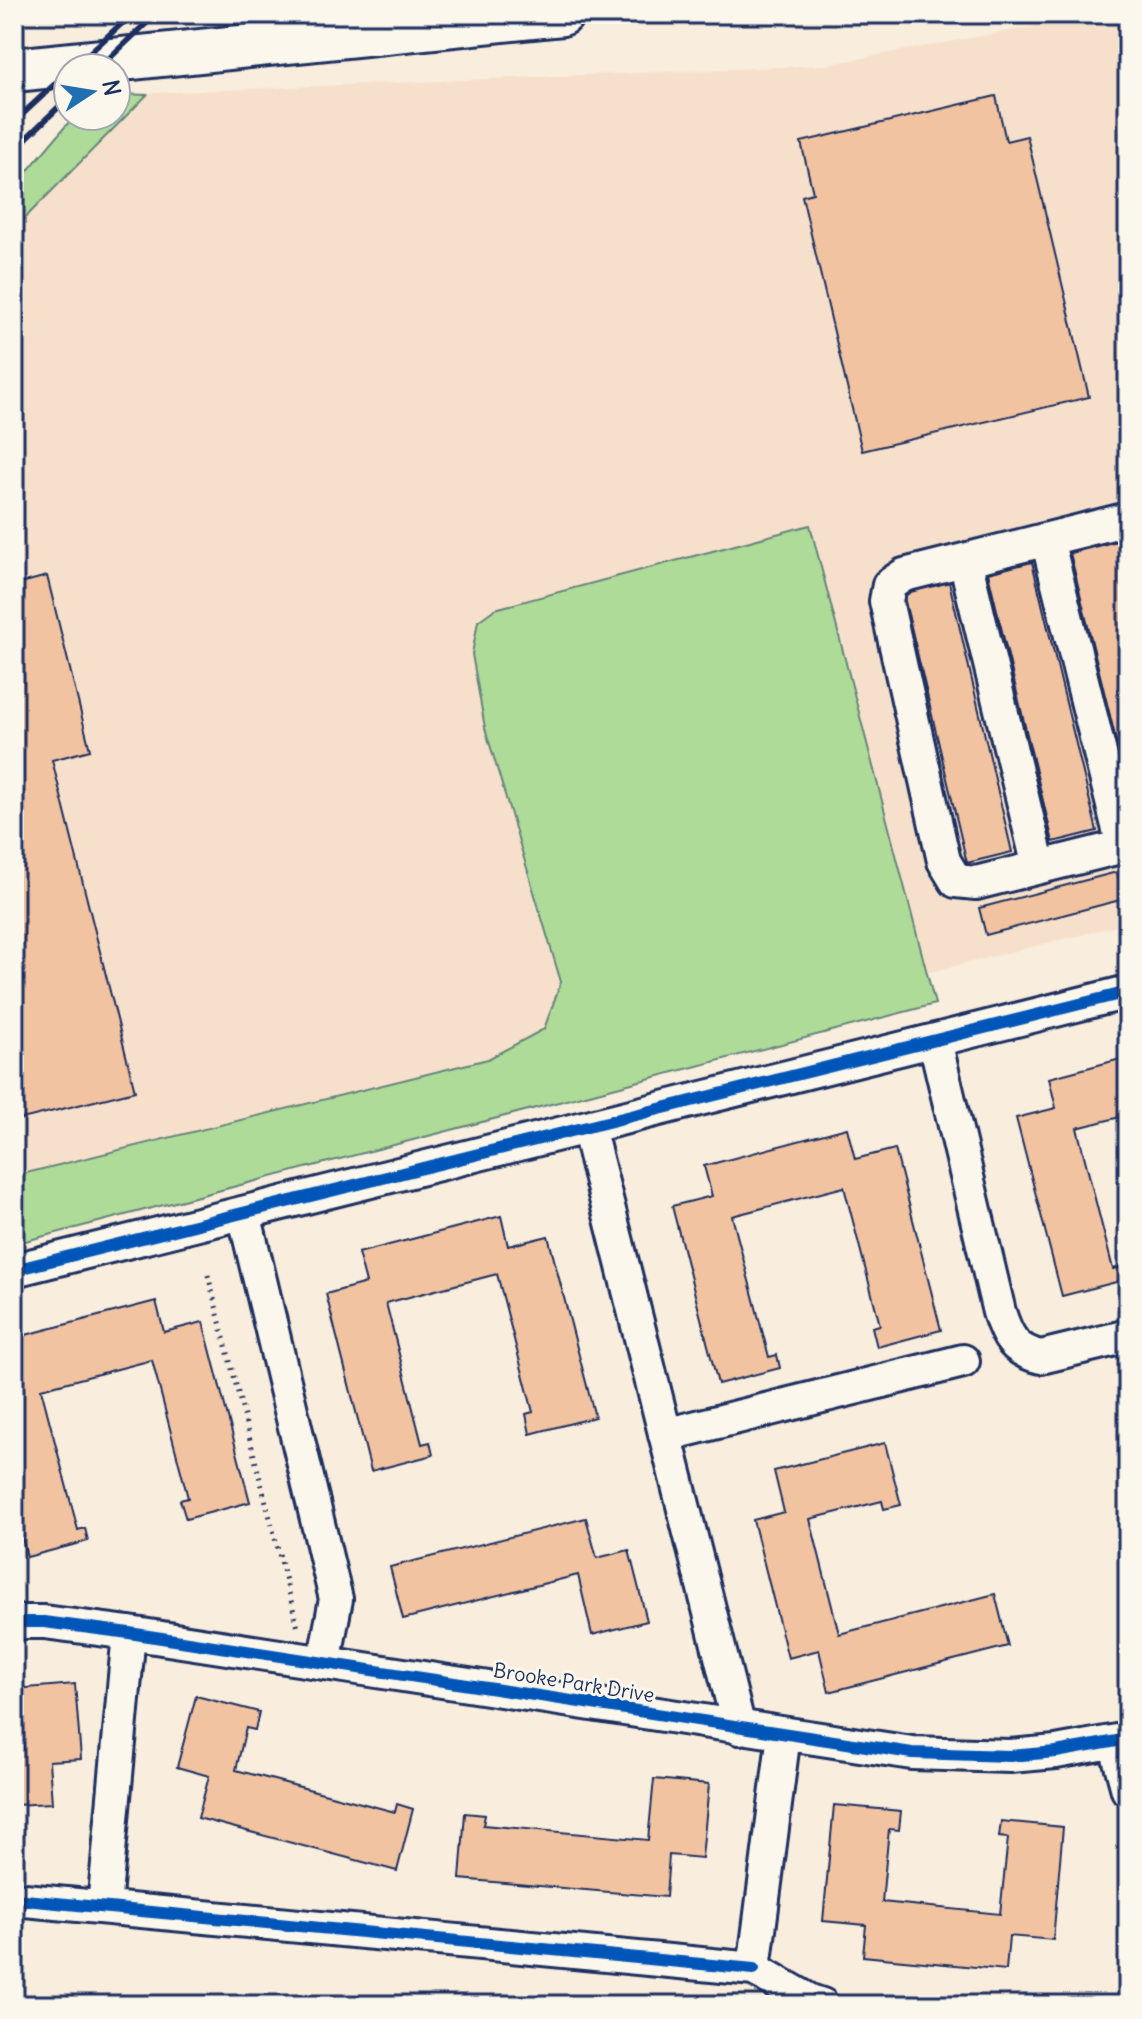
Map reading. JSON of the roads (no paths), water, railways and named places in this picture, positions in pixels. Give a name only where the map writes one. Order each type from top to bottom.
[{"type":"main road","points":[[14,70],[562,14]]},
{"type":"street","points":[[1047,539],[1126,846],[976,883],[956,881],[944,861],[886,601],[889,585],[904,575],[965,560],[1047,539],[1128,519]]},
{"type":"street","points":[[965,560],[1039,867]]},
{"type":"street","points":[[14,1270],[1128,992]]},
{"type":"street","points":[[935,1041],[999,1312],[1007,1334],[1027,1354],[1041,1357],[1128,1336]]},
{"type":"street","points":[[588,1127],[739,1728]]},
{"type":"street","points":[[244,1213],[336,1599],[324,1663]]},
{"type":"street","points":[[665,1435],[963,1361]]},
{"type":"street","name":"Brooke Park Drive","points":[[14,1622],[44,1622],[129,1633],[912,1753],[1010,1756],[1056,1752],[1122,1740]]},
{"type":"street","points":[[104,1907],[129,1633]]},
{"type":"street","points":[[754,1969],[784,1734]]},
{"type":"street","points":[[1122,1740],[1128,1790]]},
{"type":"street","points":[[14,1899],[754,1969],[822,2005]]},
{"type":"railway","points":[[90,52],[132,14]]},
{"type":"railway","points":[[116,52],[156,14]]},
{"type":"railway","points":[[14,122],[52,87]]},
{"type":"railway","points":[[14,150],[52,113]]}]
